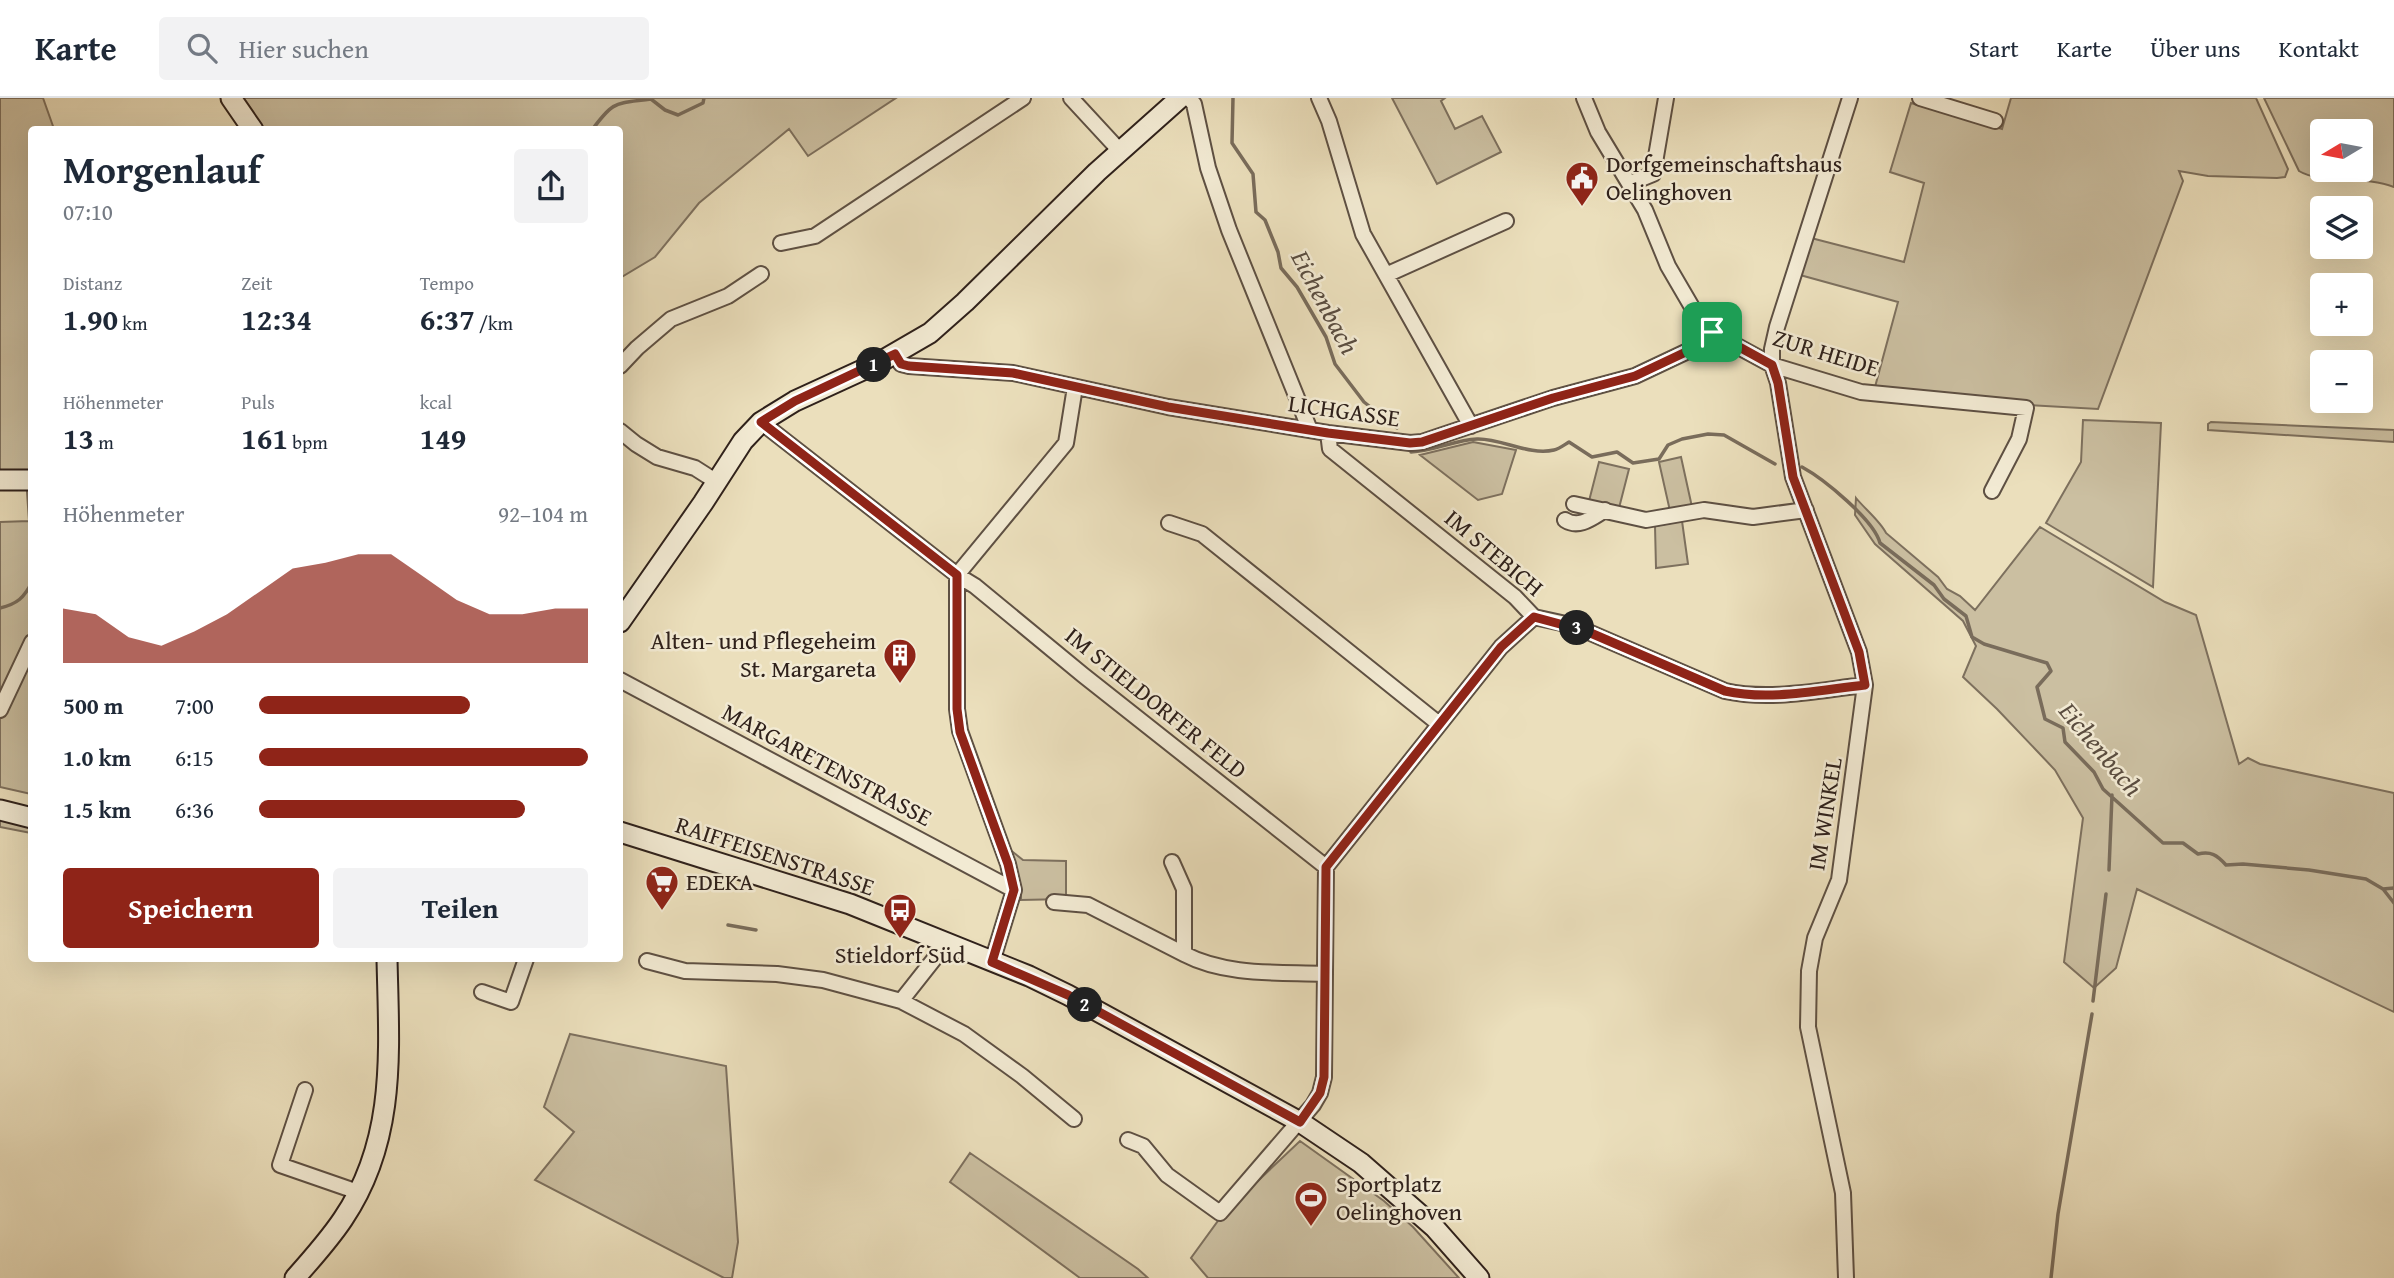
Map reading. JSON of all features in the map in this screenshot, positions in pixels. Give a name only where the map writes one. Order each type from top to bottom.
[{"type":"main road","points":[[231,98],[250,126]]},
{"type":"main road","points":[[623,615],[743,441],[761,422],[795,401],[895,354],[930,333],[1120,151],[1180,98]]},
{"type":"main road","points":[[0,480],[28,480]]},
{"type":"main road","points":[[0,810],[28,817]]},
{"type":"main road","name":"RAIFFEISENSTRASSE","points":[[623,833],[850,904],[1068,995],[1300,1122],[1361,1163],[1434,1227],[1479,1278]]},
{"type":"main road","points":[[295,1278],[342,1220],[371,1163],[382,1128],[388,1067],[387,962]]},
{"type":"street","points":[[782,243],[814,236],[1023,98]]},
{"type":"street","points":[[1071,98],[1120,151]]},
{"type":"street","points":[[1189,98],[1194,104],[1208,168],[1229,230],[1310,430]]},
{"type":"street","points":[[1319,98],[1329,121],[1363,234],[1471,426]]},
{"type":"street","name":"ZUR HEIDE","points":[[1584,98],[1598,132],[1645,210],[1668,267],[1696,314],[1712,332],[1772,365],[1861,392],[2026,408],[2020,439],[1992,491]]},
{"type":"street","points":[[1631,183],[1653,174],[1666,98]]},
{"type":"street","points":[[1772,365],[1777,327],[1850,98]]},
{"type":"street","points":[[1920,98],[1994,121]]},
{"type":"street","points":[[1386,275],[1506,221]]},
{"type":"street","points":[[623,363],[671,319],[728,296],[761,274]]},
{"type":"street","name":"LICHGASSE","points":[[895,354],[901,364],[909,366],[1013,373],[1168,407],[1328,433],[1410,443],[1422,442],[1553,398],[1635,376],[1707,342],[1712,332]]},
{"type":"street","name":"IM WINKEL","points":[[1772,365],[1778,383],[1793,477],[1859,652],[1865,685],[1839,880],[1815,938],[1810,971],[1808,1027],[1843,1193],[1846,1278]]},
{"type":"street","points":[[992,962],[1014,890],[1008,864],[960,732],[957,709],[957,575],[1066,443],[1075,387]]},
{"type":"street","name":"IM STIELDORFER FELD","points":[[761,422],[957,575],[975,586],[1326,867]]},
{"type":"street","points":[[623,433],[657,457],[695,468],[717,482]]},
{"type":"street","name":"IM STEBICH","points":[[1328,433],[1330,449],[1515,597],[1534,617],[1576,627],[1725,691],[1766,696],[1865,685]]},
{"type":"street","points":[[1573,504],[1646,520],[1704,510],[1754,517],[1806,510]]},
{"type":"street","points":[[1565,520],[1571,524],[1585,523],[1605,510]]},
{"type":"street","points":[[1169,523],[1202,534],[1439,724]]},
{"type":"street","points":[[1128,1140],[1143,1146],[1167,1175],[1220,1213],[1300,1122],[1320,1093],[1324,1077],[1326,867],[1501,647],[1534,617]]},
{"type":"street","points":[[0,710],[28,650]]},
{"type":"street","name":"MARGARETENSTRASSE","points":[[623,682],[1014,890]]},
{"type":"street","points":[[1172,862],[1184,889],[1184,954]]},
{"type":"street","points":[[1054,902],[1088,905],[1199,962],[1230,970],[1324,974]]},
{"type":"street","points":[[901,1001],[946,944]]},
{"type":"street","points":[[647,961],[685,971],[777,974],[823,980],[901,1001],[964,1034],[1074,1119]]},
{"type":"street","points":[[482,992],[511,1002],[525,962]]},
{"type":"street","points":[[305,1090],[280,1165],[358,1192]]},
{"type":"shaded area","points":[[0,98],[43,98],[53,126],[28,126],[28,473],[0,473]]},
{"type":"shaded area","points":[[238,98],[896,98],[808,156],[789,129],[699,203],[655,257],[623,276],[623,126],[258,126]]},
{"type":"shaded area","points":[[1392,98],[1445,98],[1441,101],[1455,129],[1482,116],[1501,152],[1437,184]]},
{"type":"shaded area","points":[[2011,98],[2256,98],[2288,169],[2285,177],[2277,178],[2208,176],[2179,171],[2183,181],[2098,409],[2026,405],[1875,387],[1898,302],[1800,275],[1811,238],[1904,262],[1924,183],[1890,172],[1911,103],[2002,129]]},
{"type":"shaded area","points":[[2264,98],[2394,98],[2394,187],[2373,182],[2373,119],[2310,119],[2308,175],[2299,171]]},
{"type":"shaded area","points":[[2083,420],[2161,423],[2153,587],[2046,523],[2081,462]]},
{"type":"shaded area","points":[[2208,424],[2394,430],[2394,442],[2208,430]]},
{"type":"shaded area","points":[[1473,442],[1516,450],[1502,494],[1478,500],[1420,455]]},
{"type":"shaded area","points":[[1681,457],[1692,507],[1670,511],[1659,462]]},
{"type":"shaded area","points":[[1599,462],[1629,469],[1619,508],[1589,501]]},
{"type":"shaded area","points":[[1856,498],[1886,533],[1938,577],[1947,589],[1960,596],[1975,610],[2040,527],[2165,602],[2196,615],[2239,764],[2248,758],[2260,764],[2394,793],[2394,1012],[2137,889],[2116,968],[2094,988],[2064,962],[2083,818],[2055,770],[1963,677],[1976,646],[1963,621],[1875,544],[1855,515]]},
{"type":"shaded area","points":[[28,521],[28,637],[0,698],[0,522]]},
{"type":"shaded area","points":[[1682,521],[1688,564],[1656,568],[1655,526]]},
{"type":"shaded area","points":[[28,656],[28,793],[0,787],[0,719]]},
{"type":"shaded area","points":[[0,818],[28,826],[28,832],[0,827]]},
{"type":"shaded area","points":[[1009,849],[1023,860],[1066,861],[1066,899],[1021,900],[1021,887]]},
{"type":"shaded area","points":[[570,1034],[726,1066],[738,1242],[732,1278],[724,1278],[535,1180],[574,1132],[544,1107]]},
{"type":"shaded area","points":[[1300,1141],[1384,1201],[1413,1227],[1459,1278],[1208,1278],[1191,1258],[1223,1214]]},
{"type":"shaded area","points":[[970,1153],[1148,1278],[1080,1278],[950,1182]]},
{"type":"waterway","points":[[595,126],[605,113],[622,103],[651,99],[665,110],[678,115],[703,103],[704,98]]},
{"type":"waterway","name":"Eichenbach","points":[[1233,98],[1232,143],[1253,174],[1256,212],[1265,220],[1278,252],[1281,268],[1297,287],[1326,337],[1335,364],[1364,402],[1397,428]]},
{"type":"waterway","name":"Eichenbach","points":[[1411,452],[1477,439],[1535,451],[1556,449],[1569,442],[1592,457],[1617,452],[1633,463],[1659,459],[1668,445],[1708,434],[1724,435],[1775,464]]},
{"type":"waterway","name":"Eichenbach","points":[[1802,467],[1847,501],[1868,523],[1880,543],[1934,585],[1944,599],[1966,616],[1972,637],[1984,644],[2047,663],[2051,671],[2037,687],[2045,719],[2063,728],[2065,742],[2094,772],[2103,789],[2163,843],[2183,843],[2198,854],[2213,855],[2226,865],[2309,870],[2366,879],[2383,889],[2394,903]]},
{"type":"waterway","points":[[0,608],[19,600],[28,589]]},
{"type":"waterway","points":[[2109,870],[2112,795]]},
{"type":"waterway","points":[[2383,889],[2394,888]]},
{"type":"waterway","points":[[2093,1001],[2106,894]]},
{"type":"waterway","points":[[728,925],[756,930]]},
{"type":"waterway","points":[[2051,1278],[2058,1214],[2092,1014]]},
{"type":"place","name":"Dorfgemeinschaftshaus Oelinghoven","points":[[1582,208]]},
{"type":"place","name":"Alten- und Pflegeheim St. Margareta","points":[[900,685]]},
{"type":"place","name":"EDEKA","points":[[662,912]]},
{"type":"place","name":"Stieldorf Süd","points":[[900,940]]},
{"type":"place","name":"Sportplatz Oelinghoven","points":[[1311,1228]]},
{"type":"route","points":[[1712,332],[1772,365],[1778,383],[1793,477],[1859,652],[1865,685],[1766,696],[1745,695],[1725,691],[1566,624],[1534,617],[1522,626],[1501,647],[1326,867],[1324,1077],[1320,1093],[1300,1122],[1068,995],[992,962],[1012,904],[1014,890],[1008,864],[960,732],[957,709],[957,575],[761,422],[795,401],[895,354],[901,364],[909,366],[1013,373],[1168,407],[1390,442],[1422,442],[1553,398],[1635,376],[1707,342],[1712,332]]}]
